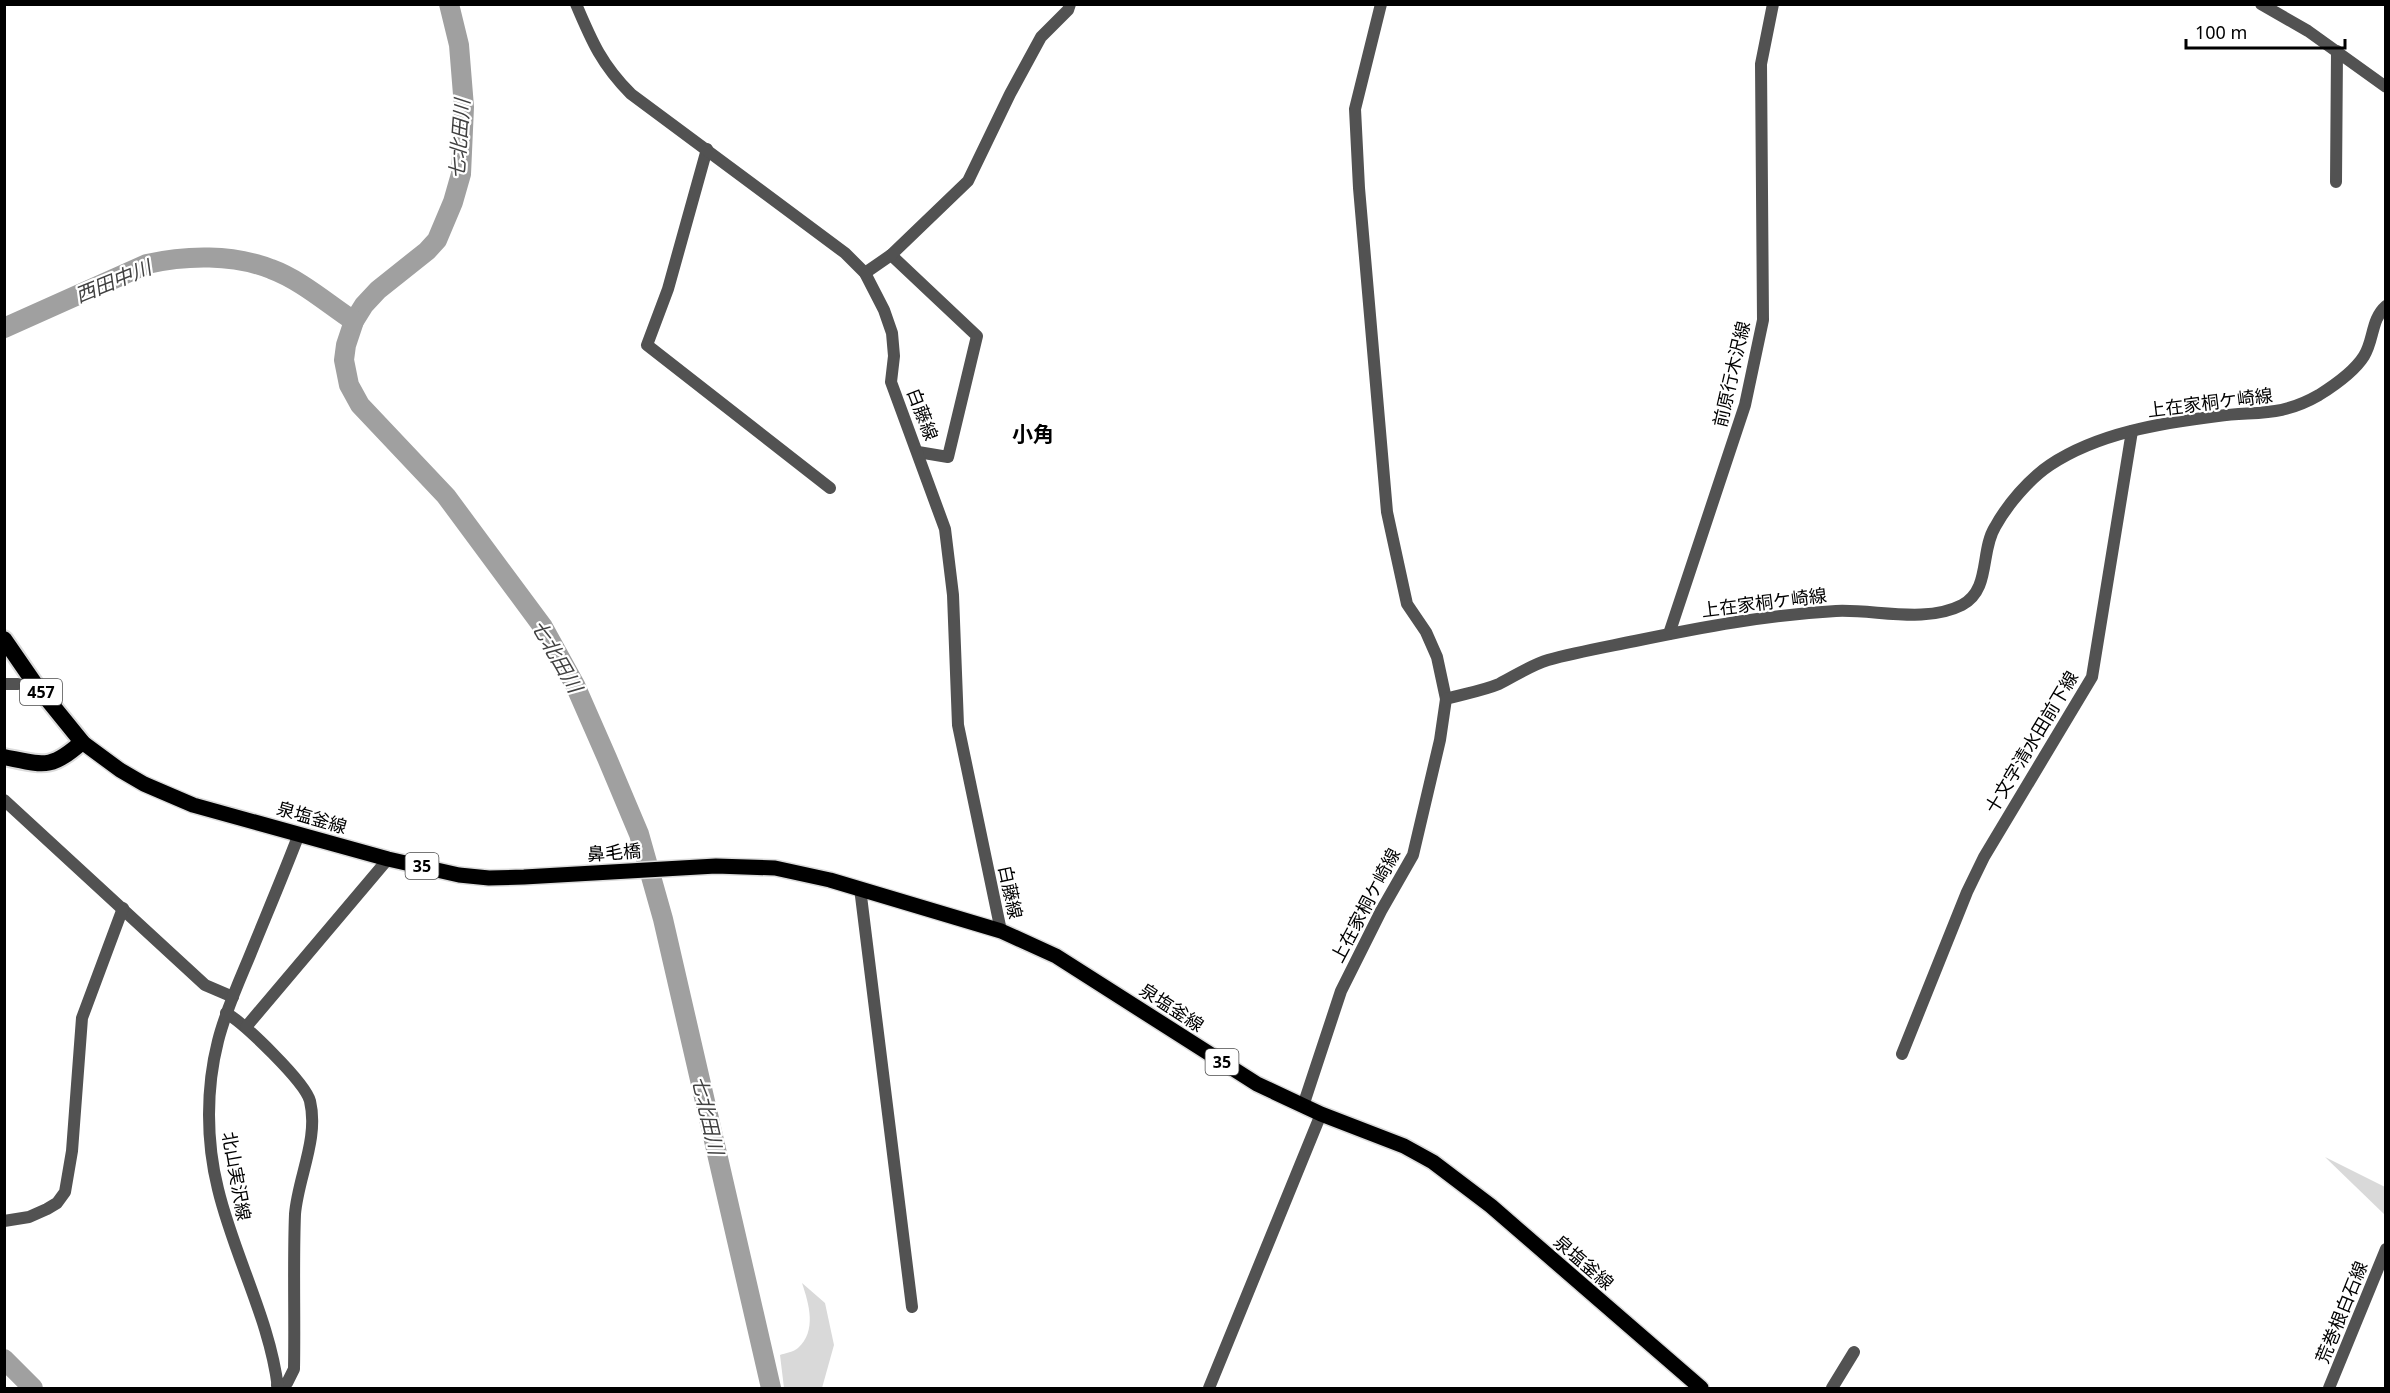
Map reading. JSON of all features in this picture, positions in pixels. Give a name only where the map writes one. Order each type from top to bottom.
[{"type":"highway","name":"457","points":[[4,639],[35,684],[82,742]]},
{"type":"highway","points":[[4,757],[37,764],[55,762],[65,757],[82,742]]},
{"type":"main road","name":"泉塩釜線","points":[[82,742],[120,770],[169,796],[299,834],[388,859],[459,875],[489,878],[548,875]]},
{"type":"main road","name":"泉塩釜線","points":[[683,867],[775,868],[860,888],[1001,931],[1056,956],[1257,1083],[1303,1106],[1404,1146],[1433,1162],[1491,1206],[1701,1389]]},
{"type":"main road","name":"鼻毛橋","points":[[548,875],[683,867]]},
{"type":"street","name":"白藤線","points":[[576,4],[599,56],[613,76],[632,94],[845,253],[865,273],[876,291],[892,333],[894,356],[891,382],[918,452],[949,548],[958,725],[1001,931]]},
{"type":"street","points":[[865,273],[891,255],[968,181],[1010,94],[1041,37],[1068,10],[1070,4]]},
{"type":"street","points":[[1381,4],[1354,110],[1387,512],[1407,604],[1426,632],[1437,657],[1446,699]]},
{"type":"street","name":"前原行木沢線","points":[[1669,634],[1745,405],[1763,320],[1761,64],[1773,4]]},
{"type":"street","points":[[2261,4],[2308,31],[2385,87]]},
{"type":"street","points":[[2336,182],[2337,51]]},
{"type":"street","points":[[707,149],[668,289],[647,345],[830,488]]},
{"type":"street","points":[[891,255],[976,336],[948,457],[918,452]]},
{"type":"street","name":"上在家桐ケ崎線","points":[[1303,1106],[1341,991],[1381,911],[1413,855],[1440,740],[1446,699],[1497,685],[1544,661],[1669,634],[1777,615],[1844,610],[1905,615],[1962,605],[1975,595],[1981,583],[1988,541],[1995,526],[2024,489],[2049,466],[2108,437],[2132,431],[2219,415],[2273,413],[2293,408],[2319,394],[2352,371],[2365,355],[2377,317],[2385,306]]},
{"type":"street","name":"十文字清水田前下線","points":[[1902,1054],[1967,892],[1984,857],[2092,677],[2132,431]]},
{"type":"street","points":[[4,684],[18,684]]},
{"type":"street","points":[[4,800],[205,985],[233,997]]},
{"type":"street","name":"北山実沢線","points":[[278,1387],[256,1307],[228,1231],[217,1186],[209,1117],[218,1042],[226,1013],[299,834]]},
{"type":"street","points":[[246,1027],[388,859]]},
{"type":"street","points":[[860,888],[912,1307]]},
{"type":"street","points":[[4,1221],[29,1217],[47,1209],[57,1203],[65,1192],[72,1151],[82,1018],[123,908]]},
{"type":"street","points":[[226,1013],[246,1027],[295,1078],[310,1100],[311,1140],[296,1211],[294,1369],[287,1383],[278,1387]]},
{"type":"street","points":[[1209,1389],[1322,1114]]},
{"type":"street","name":"荒巻根白石線","points":[[2329,1389],[2385,1249]]},
{"type":"street","points":[[1832,1389],[1854,1352]]},
{"type":"shaded area","points":[[2325,1157],[2385,1187],[2385,1215]]},
{"type":"shaded area","points":[[802,1283],[825,1303],[834,1345],[822,1388],[784,1388],[780,1355],[798,1348],[808,1334],[809,1308]]},
{"type":"waterway","name":"七北田川","points":[[449,4],[459,45],[464,107],[461,174],[453,202],[437,240],[427,251],[378,290],[364,305],[354,321],[344,360],[349,385],[360,405],[446,496],[543,627],[575,685],[639,834],[663,919],[771,1388]]},
{"type":"waterway","name":"西田中川","points":[[4,328],[147,264],[193,258],[225,258],[271,269],[304,286],[354,321]]},
{"type":"waterway","points":[[4,1359],[33,1388]]},
{"type":"district","name":"小角","points":[[1033,434]]}]
